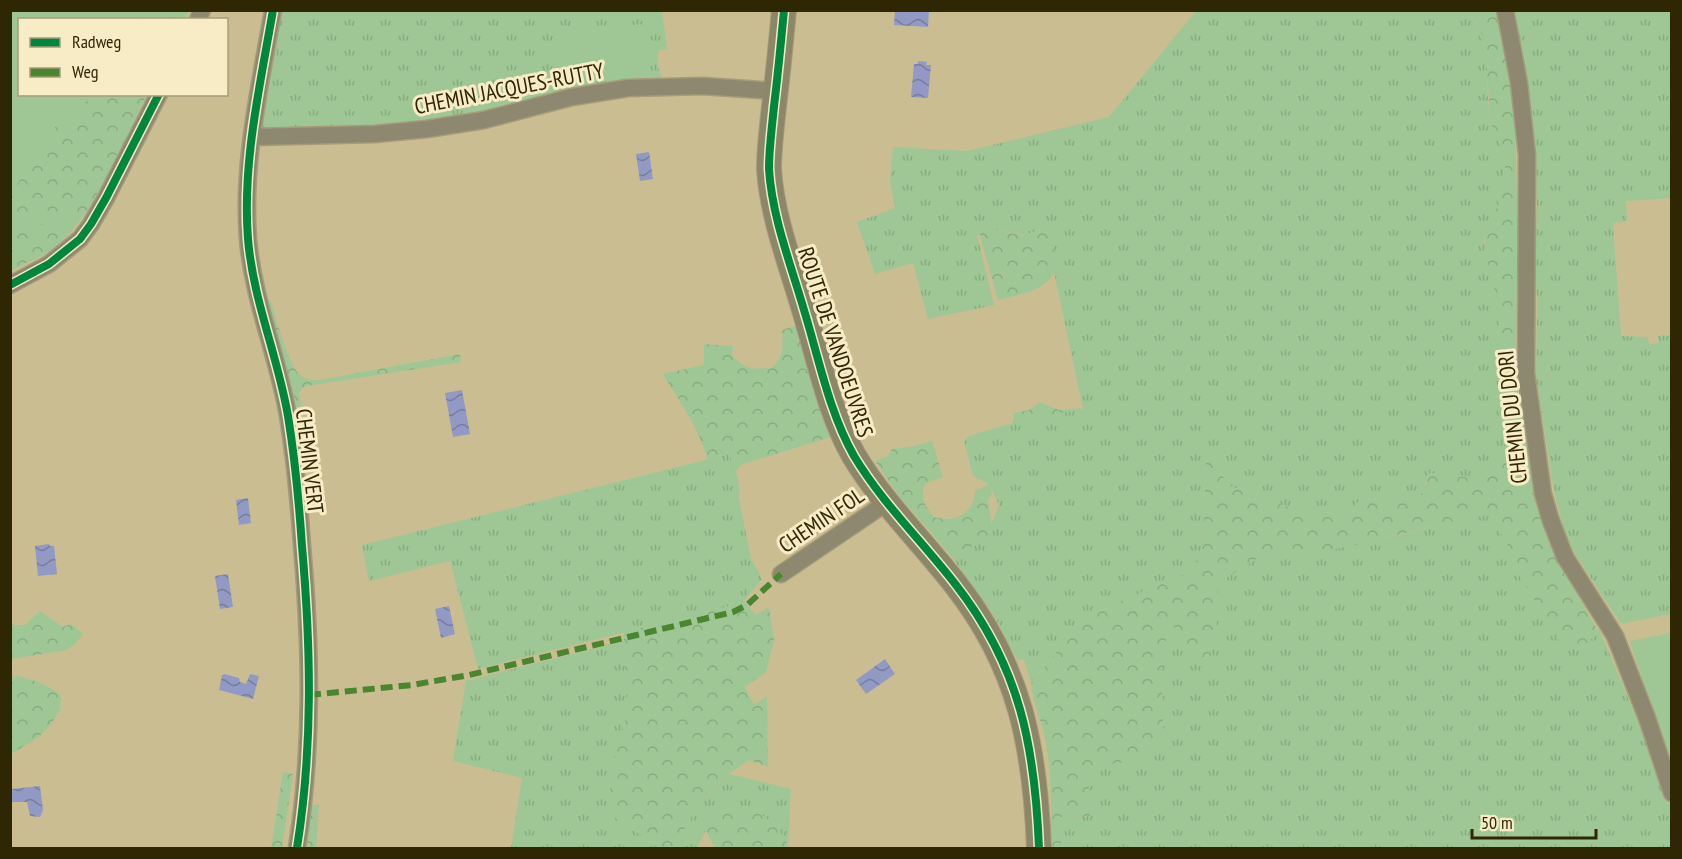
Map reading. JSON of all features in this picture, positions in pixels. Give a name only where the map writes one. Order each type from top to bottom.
[{"type":"main road","name":"ROUTE DE VANDOEUVRES","points":[[784,10],[770,169],[778,220],[838,423],[854,456],[886,503],[958,588],[983,623],[1005,667],[1017,698],[1031,749],[1036,783],[1039,849]]},
{"type":"street","name":"CHEMIN VERT","points":[[273,10],[252,137],[247,214],[250,261],[287,413],[295,462],[307,607],[309,747],[297,849]]},
{"type":"street","name":"CHEMIN DU DORI","points":[[1505,10],[1519,83],[1527,155],[1526,373],[1543,494],[1565,557],[1615,636],[1647,718],[1671,792]]},
{"type":"street","name":"CHEMIN JACQUES-RUTTY","points":[[252,137],[375,134],[427,129],[484,120],[572,97],[628,88],[703,86],[776,91]]},
{"type":"street","points":[[10,285],[49,264],[80,238],[91,224],[158,96]]},
{"type":"street","name":"CHEMIN FOL","points":[[781,574],[886,503]]},
{"type":"green space","points":[[145,10],[189,11],[186,18],[141,18]]},
{"type":"green space","points":[[1466,10],[1474,20],[1482,34],[1486,51],[1489,111],[1492,125],[1504,148],[1505,170],[1498,195],[1499,204],[1487,224],[1484,240],[1497,303],[1501,359],[1512,410],[1513,433],[1501,460],[1487,473],[1466,477],[1428,473],[1422,494],[1362,498],[1354,506],[1343,511],[1308,514],[1230,486],[1215,459],[1206,462],[1202,548],[1199,557],[1187,573],[1105,608],[1064,643],[1031,683],[1024,660],[1017,660],[996,619],[952,557],[993,535],[991,525],[999,505],[989,484],[973,476],[964,440],[969,436],[1009,424],[1083,409],[1054,272],[1056,263],[1049,225],[1026,234],[988,230],[977,235],[994,305],[928,319],[913,263],[875,274],[857,222],[895,208],[890,181],[893,147],[967,151],[1109,117],[1196,11]]},
{"type":"green space","points":[[11,11],[189,11],[186,18],[18,18],[18,96],[147,96],[118,156],[94,200],[80,220],[51,250],[11,271]]},
{"type":"green space","points":[[279,11],[662,11],[667,49],[659,50],[658,62],[664,80],[393,128],[266,131],[260,126]],"holes":[[[641,24],[648,68],[561,82],[553,38]]]},
{"type":"green space","points":[[1466,11],[1496,11],[1515,112],[1518,253],[1515,370],[1535,501],[1551,548],[1598,631],[1582,647],[1573,648],[1561,643],[1515,569],[1507,544],[1491,516],[1463,519],[1297,558],[1290,556],[1218,583],[1215,636],[1208,655],[1202,661],[1185,647],[1176,628],[1162,673],[1164,741],[1090,816],[1061,817],[1061,848],[1051,848],[1048,755],[1031,683],[1064,643],[1105,608],[1187,573],[1199,557],[1202,548],[1206,462],[1215,459],[1231,486],[1308,514],[1343,511],[1354,506],[1362,498],[1426,485],[1428,473],[1474,476],[1488,473],[1514,428],[1501,362],[1496,296],[1485,251],[1485,232],[1489,218],[1499,204],[1498,195],[1505,170],[1504,148],[1497,140],[1491,124],[1484,40],[1476,22]]},
{"type":"green space","points":[[1514,11],[1671,11],[1671,198],[1626,201],[1627,221],[1613,223],[1621,336],[1648,337],[1649,344],[1658,343],[1658,336],[1671,335],[1671,614],[1621,624],[1573,551],[1565,533],[1554,492],[1536,377],[1537,205],[1534,146],[1526,70]]},
{"type":"green space","points":[[641,24],[649,68],[560,82],[553,38]]},
{"type":"green space","points":[[90,96],[146,96],[93,202],[83,216],[44,210],[11,213],[11,194],[53,128],[74,118]]},
{"type":"green space","points":[[37,224],[53,225],[69,234],[52,249],[11,271],[11,237],[26,227]]},
{"type":"green space","points":[[1049,225],[1056,262],[1050,279],[1034,290],[998,300],[979,232],[997,230],[1027,234]]},
{"type":"green space","points":[[270,299],[291,361],[300,375],[307,379],[319,380],[460,354],[461,362],[307,386],[299,393],[301,406],[296,407],[266,301]]},
{"type":"green space","points":[[798,325],[834,436],[740,465],[736,472],[740,494],[707,506],[706,454],[692,423],[663,374],[704,365],[704,344],[733,346],[732,355],[741,364],[755,368],[772,368],[782,350],[782,330]]},
{"type":"green space","points":[[1040,402],[1059,410],[1080,408],[1080,416],[1017,437],[1013,422],[1014,413],[1029,410]]},
{"type":"green space","points":[[932,441],[943,477],[926,483],[923,497],[934,517],[949,519],[962,515],[971,506],[975,491],[989,484],[992,493],[988,501],[993,535],[952,557],[899,496],[875,461],[887,457],[892,449]]},
{"type":"green space","points":[[730,454],[751,559],[762,579],[737,604],[478,669],[450,561],[369,581],[362,545]]},
{"type":"green space","points":[[1491,516],[1507,544],[1515,569],[1561,643],[1578,648],[1587,643],[1599,629],[1648,745],[1671,809],[1671,848],[1061,848],[1061,817],[1090,816],[1088,767],[1146,759],[1149,738],[1164,741],[1162,673],[1168,625],[1176,628],[1185,647],[1202,661],[1208,655],[1215,637],[1218,583],[1276,547],[1297,558]]},
{"type":"green space","points":[[751,559],[762,579],[744,601],[756,615],[769,607],[774,640],[766,672],[745,687],[754,705],[767,696],[768,767],[749,760],[729,774],[699,804],[674,848],[659,848],[613,816],[609,780],[627,713],[623,656],[625,610]]},
{"type":"green space","points":[[40,611],[63,627],[71,624],[83,634],[67,650],[11,659],[11,622],[14,625],[25,625]]},
{"type":"green space","points":[[1671,633],[1671,769],[1630,641]]},
{"type":"green space","points":[[624,641],[627,713],[609,780],[613,816],[659,848],[511,848],[522,778],[453,761],[466,681]]},
{"type":"green space","points":[[18,676],[41,683],[61,696],[60,710],[39,737],[11,754],[11,677]]},
{"type":"green space","points":[[283,772],[293,774],[282,848],[271,848]]},
{"type":"green space","points":[[729,774],[791,789],[788,844],[766,818],[759,813],[735,805],[715,817],[697,848],[674,848],[699,804]]},
{"type":"green space","points":[[311,805],[319,805],[316,848],[306,848]]},
{"type":"green space","points":[[735,805],[752,810],[768,819],[781,832],[789,848],[715,848],[706,831],[708,826],[717,815]]},
{"type":"water","points":[[895,11],[929,11],[928,27],[894,25]]},
{"type":"water","points":[[918,61],[931,65],[928,98],[911,97],[914,64],[918,64]]},
{"type":"water","points":[[649,152],[653,179],[640,181],[636,154]]},
{"type":"water","points":[[462,390],[470,434],[453,437],[445,393]]},
{"type":"water","points":[[248,498],[251,523],[239,525],[236,500]]},
{"type":"water","points":[[49,544],[54,546],[57,574],[38,576],[35,546]]},
{"type":"water","points":[[228,574],[233,607],[220,609],[215,576]]},
{"type":"water","points":[[449,606],[455,634],[441,638],[435,609]]},
{"type":"water","points":[[885,659],[895,674],[866,694],[856,680]]},
{"type":"water","points":[[224,674],[239,678],[240,682],[246,684],[250,674],[259,676],[253,699],[219,690]]},
{"type":"water","points":[[40,786],[43,810],[40,817],[30,816],[27,802],[11,802],[11,789]]},
{"type":"marked path","points":[[309,695],[412,685],[469,675],[733,612],[747,605],[781,574]]},
{"type":"cycle path","points":[[273,10],[253,124],[247,210],[248,239],[255,284],[288,416],[301,530],[309,660],[309,698],[306,773],[297,848]]},
{"type":"cycle path","points":[[784,10],[769,169],[774,205],[783,241],[825,385],[845,439],[865,474],[956,585],[978,616],[995,646],[1020,709],[1028,742],[1037,811],[1039,848]]},
{"type":"cycle path","points":[[10,285],[49,264],[80,239],[106,198],[158,96]]}]
